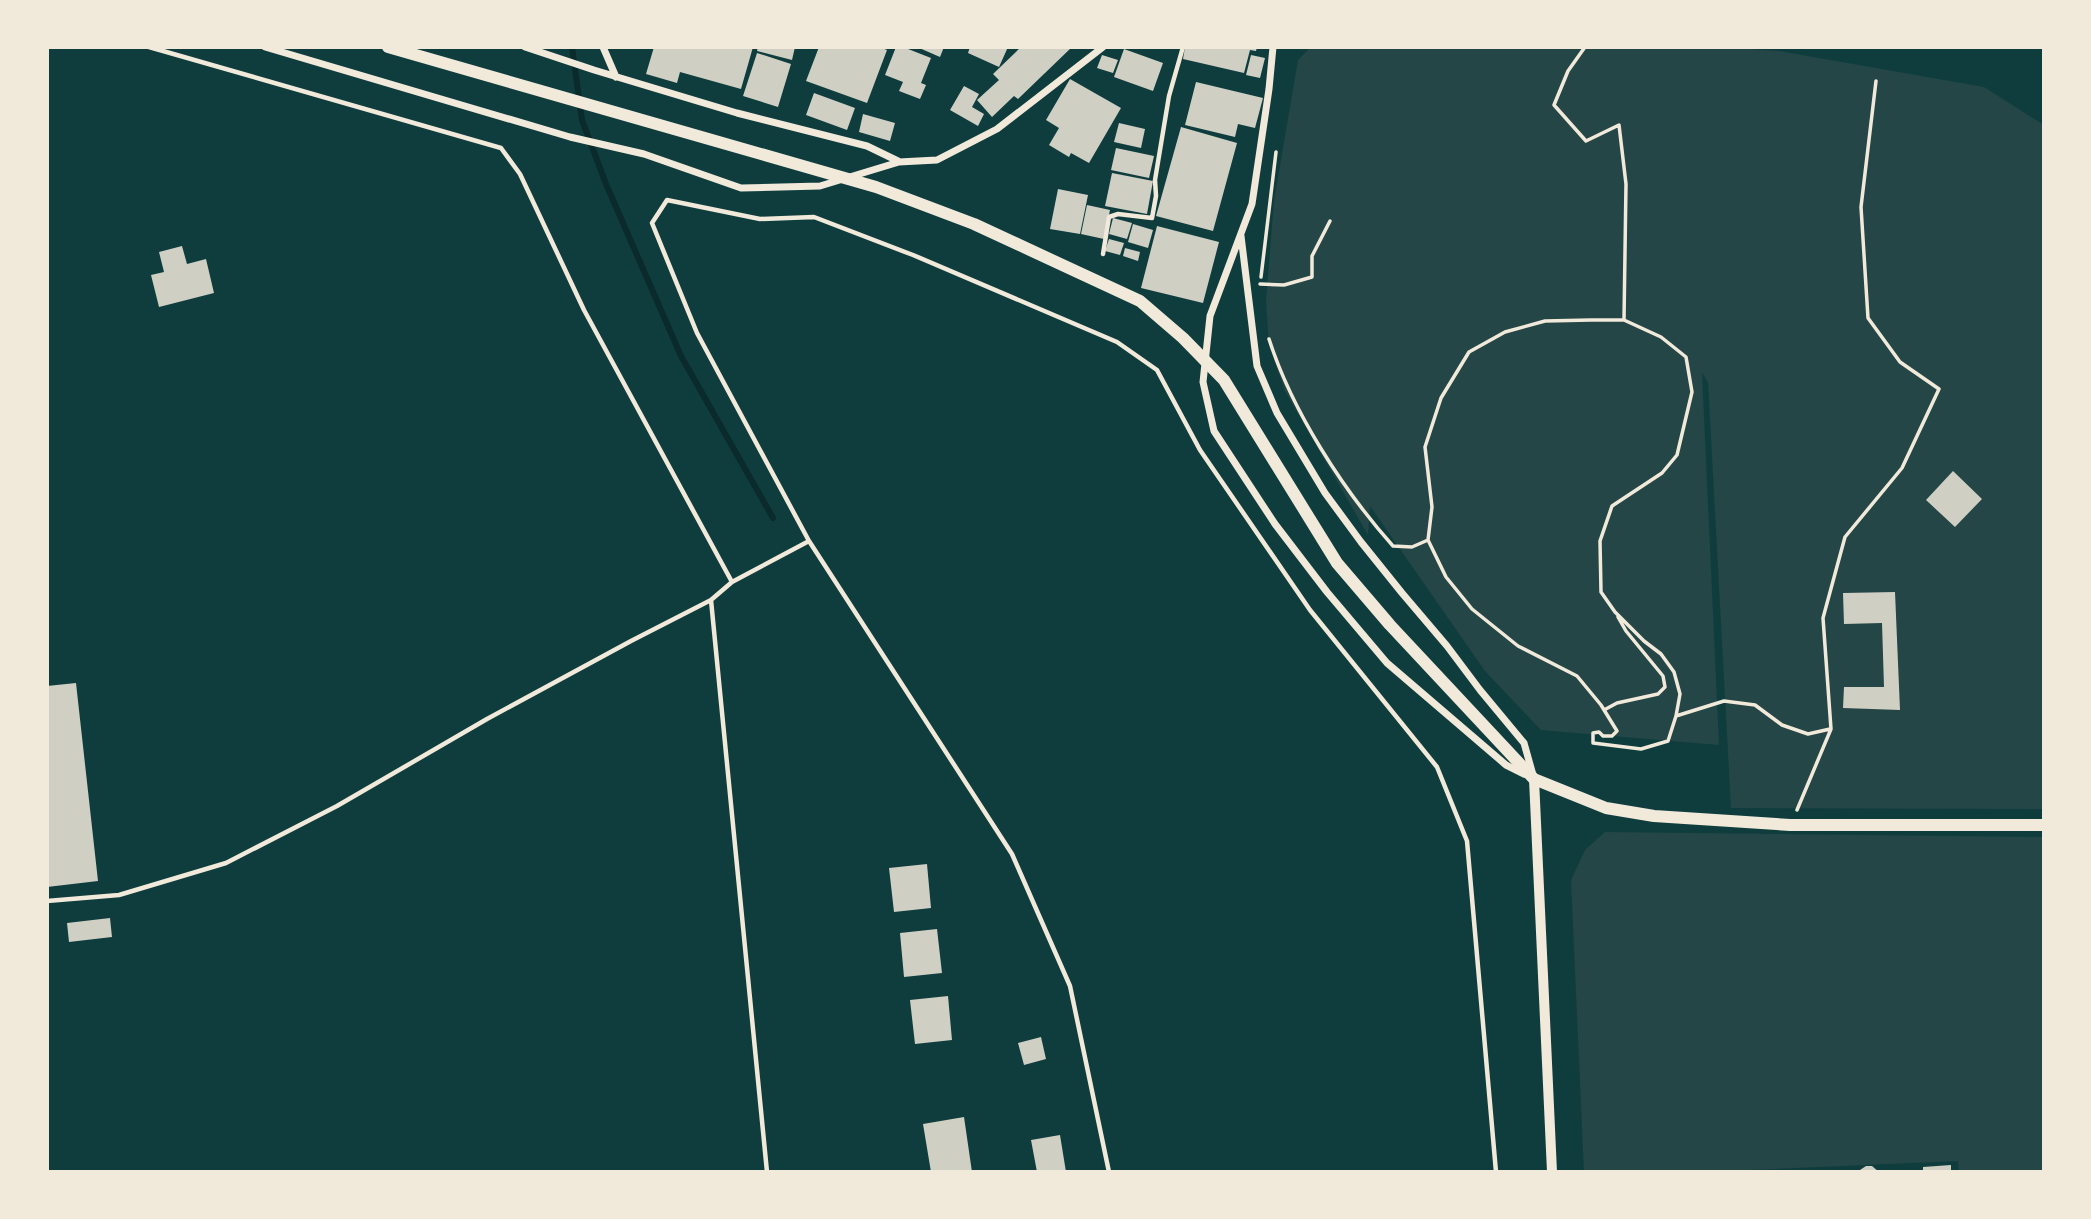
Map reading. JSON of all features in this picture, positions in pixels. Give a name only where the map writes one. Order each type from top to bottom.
[{"type":"main road","points":[[388,47],[876,187],[974,224],[1140,301],[1183,338],[1224,380],[1337,563],[1390,625],[1534,779],[1606,808],[1654,816],[1790,825],[2044,825]]},
{"type":"street","points":[[265,47],[570,137],[644,154],[741,188],[820,186],[899,162],[937,160],[997,129],[1102,47]]},
{"type":"street","points":[[525,47],[737,113],[867,146],[899,162]]},
{"type":"street","points":[[603,47],[615,77]]},
{"type":"street","points":[[1273,47],[1252,204],[1209,316],[1203,382],[1214,431],[1275,524],[1327,592],[1387,663],[1506,765],[1534,779]]},
{"type":"street","points":[[1241,234],[1257,366],[1277,412],[1325,493],[1361,542],[1524,743],[1534,779],[1552,1172]]},
{"type":"lane","points":[[149,47],[501,148],[520,174],[584,310],[732,582]]},
{"type":"lane","points":[[1103,254],[1110,217],[1118,214],[1152,218],[1157,196],[1155,180],[1169,96],[1183,47]]},
{"type":"lane","points":[[1109,1172],[1070,986],[1012,854],[809,541],[697,333],[652,223],[667,200],[760,219],[814,217],[913,255],[1117,341],[1157,370],[1200,450],[1310,610],[1437,767],[1467,841],[1496,1172]]},
{"type":"lane","points":[[47,901],[120,895],[226,863],[337,806],[499,712],[631,640],[711,600],[732,582],[809,541]]},
{"type":"lane","points":[[711,600],[767,1172]]},
{"type":"path","points":[[1586,47],[1568,71],[1555,105],[1586,141],[1619,125],[1626,184],[1624,320]]},
{"type":"path","points":[[1790,825],[1831,729],[1823,618],[1845,537],[1902,468],[1939,389],[1900,362],[1868,318],[1861,207],[1876,81]]},
{"type":"path","points":[[1276,149],[1260,284],[1284,285],[1312,277],[1312,256],[1330,221]]},
{"type":"path","points":[[1604,710],[1617,703],[1658,694],[1665,687],[1663,676],[1626,631],[1601,592],[1600,541],[1612,506],[1662,473],[1676,455],[1692,392],[1686,357],[1661,337],[1624,320],[1545,321],[1505,332],[1469,352],[1441,398],[1425,447],[1432,507],[1428,540],[1447,577],[1472,609],[1518,646],[1577,676],[1604,710],[1616,731],[1612,736],[1593,733],[1593,743],[1641,749],[1668,741],[1679,694],[1674,672],[1661,654],[1615,612]]},
{"type":"path","points":[[1268,330],[1288,389],[1319,444],[1368,518],[1393,546],[1412,547],[1428,540]]},
{"type":"path","points":[[1676,716],[1724,701],[1755,705],[1782,725],[1808,734],[1831,729]]},
{"type":"shaded area","points":[[1311,47],[1716,47],[1779,51],[1984,87],[2044,125],[2044,809],[1731,808],[1708,382],[1702,373],[1719,745],[1541,730],[1485,671],[1370,506],[1368,535],[1285,391],[1269,345],[1266,301],[1274,201],[1298,60]]},
{"type":"shaded area","points":[[1605,832],[2044,837],[2044,1172],[1959,1172],[1958,1161],[1706,1172],[1584,1172],[1571,880],[1585,850]]},
{"type":"building","points":[[654,47],[753,47],[741,89],[680,72],[677,83],[646,74]]},
{"type":"building","points":[[758,47],[795,47],[792,60],[757,51]]},
{"type":"building","points":[[819,47],[879,47],[887,50],[867,103],[806,81]]},
{"type":"building","points":[[896,47],[931,58],[921,83],[926,85],[920,99],[899,91],[903,82],[885,75]]},
{"type":"building","points":[[917,47],[944,47],[940,57]]},
{"type":"building","points":[[970,47],[1008,47],[999,67],[968,53]]},
{"type":"building","points":[[1021,47],[1072,47],[1018,99],[1014,96],[992,117],[977,100],[999,80],[993,74]]},
{"type":"building","points":[[1185,47],[1257,47],[1256,51],[1250,50],[1244,73],[1183,59]]},
{"type":"building","points":[[1124,49],[1163,63],[1153,91],[1114,77]]},
{"type":"building","points":[[757,53],[791,64],[778,107],[743,96]]},
{"type":"building","points":[[1102,55],[1118,60],[1113,73],[1097,68]]},
{"type":"building","points":[[1251,55],[1265,58],[1260,78],[1246,75]]},
{"type":"building","points":[[1070,79],[1121,108],[1089,163],[1071,153],[1069,157],[1049,145],[1059,128],[1046,120]]},
{"type":"building","points":[[1196,82],[1263,98],[1255,128],[1238,124],[1235,137],[1185,125]]},
{"type":"building","points":[[964,86],[979,94],[972,107],[984,114],[978,126],[950,110]]},
{"type":"building","points":[[814,93],[855,108],[847,130],[806,115]]},
{"type":"building","points":[[863,114],[895,123],[890,141],[859,132]]},
{"type":"building","points":[[1119,123],[1145,129],[1141,148],[1114,142]]},
{"type":"building","points":[[1181,127],[1237,143],[1213,231],[1156,216]]},
{"type":"building","points":[[1116,148],[1154,156],[1149,178],[1111,170]]},
{"type":"building","points":[[1112,173],[1153,181],[1147,214],[1105,206]]},
{"type":"building","points":[[1058,189],[1088,195],[1080,234],[1050,229]]},
{"type":"building","points":[[1087,205],[1110,210],[1104,239],[1081,234]]},
{"type":"building","points":[[1113,218],[1132,223],[1127,239],[1109,234]]},
{"type":"building","points":[[1133,224],[1153,230],[1148,248],[1128,242]]},
{"type":"building","points":[[1157,226],[1219,242],[1203,303],[1141,288]]},
{"type":"building","points":[[1109,239],[1124,243],[1120,255],[1105,251]]},
{"type":"building","points":[[182,246],[187,264],[206,259],[214,293],[159,307],[151,275],[164,272],[159,252]]},
{"type":"building","points":[[1125,248],[1140,252],[1138,261],[1123,256]]},
{"type":"building","points":[[1953,471],[1982,499],[1955,527],[1926,500]]},
{"type":"building","points":[[1895,592],[1900,710],[1843,708],[1844,687],[1884,687],[1882,623],[1844,624],[1843,593]]},
{"type":"building","points":[[76,683],[98,881],[47,887],[47,686]]},
{"type":"building","points":[[927,864],[931,908],[894,912],[889,868]]},
{"type":"building","points":[[110,918],[112,937],[69,942],[67,923]]},
{"type":"building","points":[[937,929],[942,973],[904,977],[900,933]]},
{"type":"building","points":[[948,996],[952,1040],[915,1044],[910,1000]]},
{"type":"building","points":[[1041,1037],[1046,1059],[1024,1065],[1018,1043]]},
{"type":"building","points":[[964,1117],[972,1172],[931,1172],[923,1124]]},
{"type":"building","points":[[1060,1135],[1066,1172],[1037,1172],[1031,1140]]},
{"type":"building","points":[[1951,1165],[1951,1172],[1923,1172],[1923,1167]]},
{"type":"building","points":[[1866,1166],[1872,1166],[1879,1172],[1857,1172]]},
{"type":"waterway","points":[[572,47],[582,120],[606,184],[681,356],[773,518]]}]
